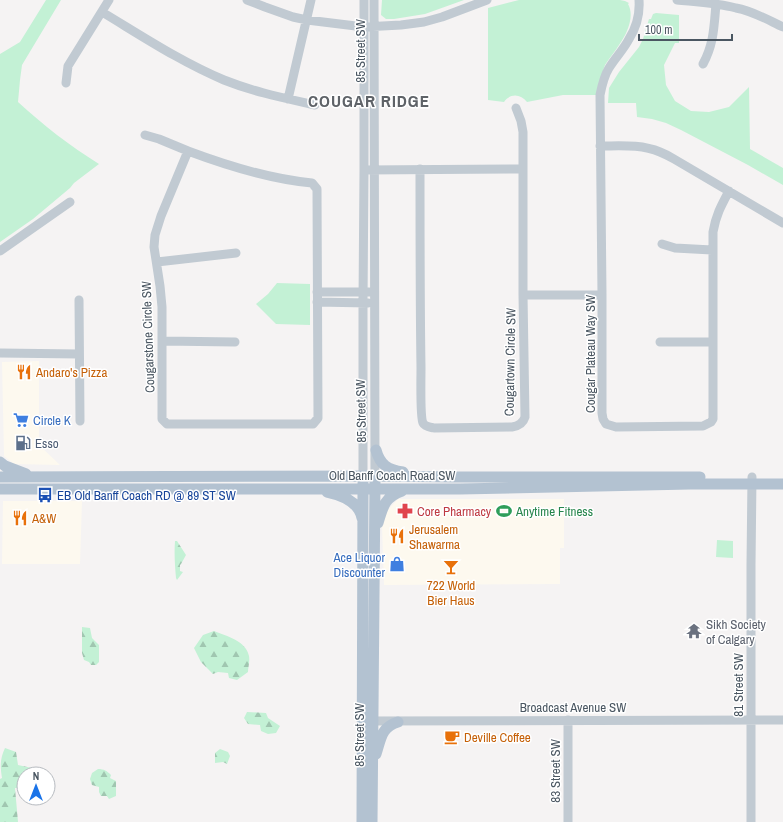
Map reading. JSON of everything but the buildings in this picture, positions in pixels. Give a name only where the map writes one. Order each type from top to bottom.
[{"type":"main road","points":[[376,450],[380,462],[387,467],[398,471],[433,477]]},
{"type":"main road","points":[[0,462],[4,466],[13,470],[38,477]]},
{"type":"main road","name":"85 Street SW","points":[[363,476],[368,721],[372,764],[372,822]]},
{"type":"main road","name":"Old Banff Coach Road SW","points":[[0,477],[375,476],[752,480],[783,484]]},
{"type":"main road","name":"85 Street SW","points":[[362,822],[368,721],[375,537],[375,476]]},
{"type":"main road","name":"Old Banff Coach Road SW","points":[[0,490],[305,488],[410,489],[752,480],[783,477]]},
{"type":"main road","points":[[305,488],[330,493],[348,500],[358,508],[363,522]]},
{"type":"main road","points":[[375,537],[381,514],[387,499],[394,494],[410,489]]},
{"type":"main road","points":[[372,764],[382,733],[391,724],[398,722]]},
{"type":"street","points":[[66,83],[68,66],[109,0]]},
{"type":"street","points":[[247,0],[293,17],[364,27],[424,22],[442,17],[487,0]]},
{"type":"street","points":[[288,99],[307,20],[310,0]]},
{"type":"street","name":"85 Street SW","points":[[363,476],[364,0]]},
{"type":"street","name":"85 Street SW","points":[[374,0],[375,476]]},
{"type":"street","name":"Cougar Plateau Way SW","points":[[639,0],[638,19],[634,31],[609,67],[603,80],[600,95],[602,413],[603,420],[606,424],[616,427],[703,426],[711,422],[713,419],[713,232],[718,211],[729,191]]},
{"type":"street","points":[[677,0],[737,8],[750,12],[783,27]]},
{"type":"street","points":[[703,64],[712,41],[716,4]]},
{"type":"street","points":[[102,12],[155,44],[204,71],[224,80],[268,95],[315,105]]},
{"type":"street","name":"Cougartown Circle SW","points":[[420,170],[420,303],[423,423],[426,426],[434,428],[518,426],[524,421],[525,417],[523,132],[516,108]]},
{"type":"street","points":[[145,135],[159,138],[188,151]]},
{"type":"street","points":[[600,146],[635,146],[660,152],[783,223]]},
{"type":"street","name":"Cougarstone Circle SW","points":[[188,151],[247,171],[294,181],[312,183],[317,189],[318,418],[313,424],[167,424],[162,419],[162,297],[154,247],[155,235],[188,151]]},
{"type":"street","points":[[364,170],[523,169]]},
{"type":"street","points":[[0,251],[70,202]]},
{"type":"street","points":[[662,244],[675,248],[712,250]]},
{"type":"street","points":[[157,262],[236,253]]},
{"type":"street","points":[[317,292],[375,292]]},
{"type":"street","points":[[523,295],[602,295]]},
{"type":"street","points":[[79,300],[80,421]]},
{"type":"street","points":[[317,302],[374,303]]},
{"type":"street","points":[[163,341],[236,342]]},
{"type":"street","points":[[660,342],[712,342]]},
{"type":"street","points":[[0,353],[80,354]]},
{"type":"street","name":"81 Street SW","points":[[751,822],[752,480]]},
{"type":"street","name":"83 Street SW","points":[[568,720],[568,822]]},
{"type":"street","name":"Broadcast Avenue SW","points":[[368,721],[783,720]]},
{"type":"shaded area","points":[[39,361],[39,445],[60,465],[14,464],[4,456],[2,362]]},
{"type":"shaded area","points":[[398,499],[564,499],[564,548],[560,548],[560,584],[384,585],[382,526],[386,512]]},
{"type":"shaded area","points":[[3,501],[82,501],[80,564],[2,564]]},
{"type":"green space","points":[[46,0],[61,0],[22,65],[18,102],[57,135],[99,164],[74,183],[33,219],[0,242],[0,54],[20,42]]},
{"type":"green space","points":[[382,0],[464,0],[425,14],[386,19],[381,15]]},
{"type":"green space","points":[[519,0],[620,0],[629,3],[631,14],[629,25],[622,41],[605,65],[597,95],[563,95],[527,102],[519,96],[509,97],[504,102],[488,100],[488,8]]},
{"type":"green space","points":[[653,14],[679,15],[679,43],[675,43],[664,65],[666,85],[675,101],[691,111],[709,112],[729,107],[749,87],[750,149],[783,168],[783,185],[748,165],[666,123],[637,117],[636,103],[608,103],[609,88],[619,72],[639,47],[649,19],[651,19]]},
{"type":"green space","points":[[277,283],[310,284],[310,325],[276,324],[256,304],[268,294]]},
{"type":"green space","points":[[717,540],[733,541],[733,558],[716,557]]},
{"type":"green space","points":[[175,541],[177,541],[186,555],[180,565],[180,571],[183,572],[177,580],[175,564]]},
{"type":"green space","points":[[82,627],[90,628],[92,638],[99,645],[99,662],[96,665],[91,665],[89,662],[84,660],[82,653]]},
{"type":"green space","points":[[214,631],[230,637],[240,643],[247,651],[249,656],[248,672],[237,680],[229,678],[228,673],[218,672],[213,674],[201,662],[194,648],[203,635]]},
{"type":"green space","points":[[247,712],[266,713],[268,718],[280,726],[276,733],[268,734],[261,731],[260,725],[248,724],[244,718]]},
{"type":"green space","points":[[5,748],[16,752],[18,765],[23,766],[16,766],[15,788],[18,822],[0,822],[0,779],[2,778],[2,756]]},
{"type":"green space","points":[[220,749],[228,752],[230,756],[227,764],[223,762],[215,763],[215,753]]},
{"type":"green space","points":[[98,769],[107,771],[111,775],[110,778],[116,781],[116,796],[109,799],[107,796],[101,796],[99,787],[92,785],[90,779],[92,773]]},
{"type":"place","name":"Andaro's Pizza","points":[[24,372]]},
{"type":"place","name":"Circle K","points":[[21,420]]},
{"type":"place","name":"Esso","points":[[23,443]]},
{"type":"place","name":"EB Old Banff Coach RD @ 89 ST SW","points":[[45,495]]},
{"type":"place","name":"Core Pharmacy","points":[[405,511]]},
{"type":"place","name":"Anytime Fitness","points":[[504,511]]},
{"type":"place","name":"A&W","points":[[20,518]]},
{"type":"place","name":"Jerusalem Shawarma","points":[[397,536]]},
{"type":"place","name":"Ace Liquor Discounter","points":[[397,564]]},
{"type":"place","name":"722 World Bier Haus","points":[[451,567]]},
{"type":"place","name":"Sikh Society of Calgary","points":[[694,631]]},
{"type":"place","name":"Deville Coffee","points":[[452,737]]},
{"type":"district","name":"COUGAR RIDGE","points":[[369,100]]}]
